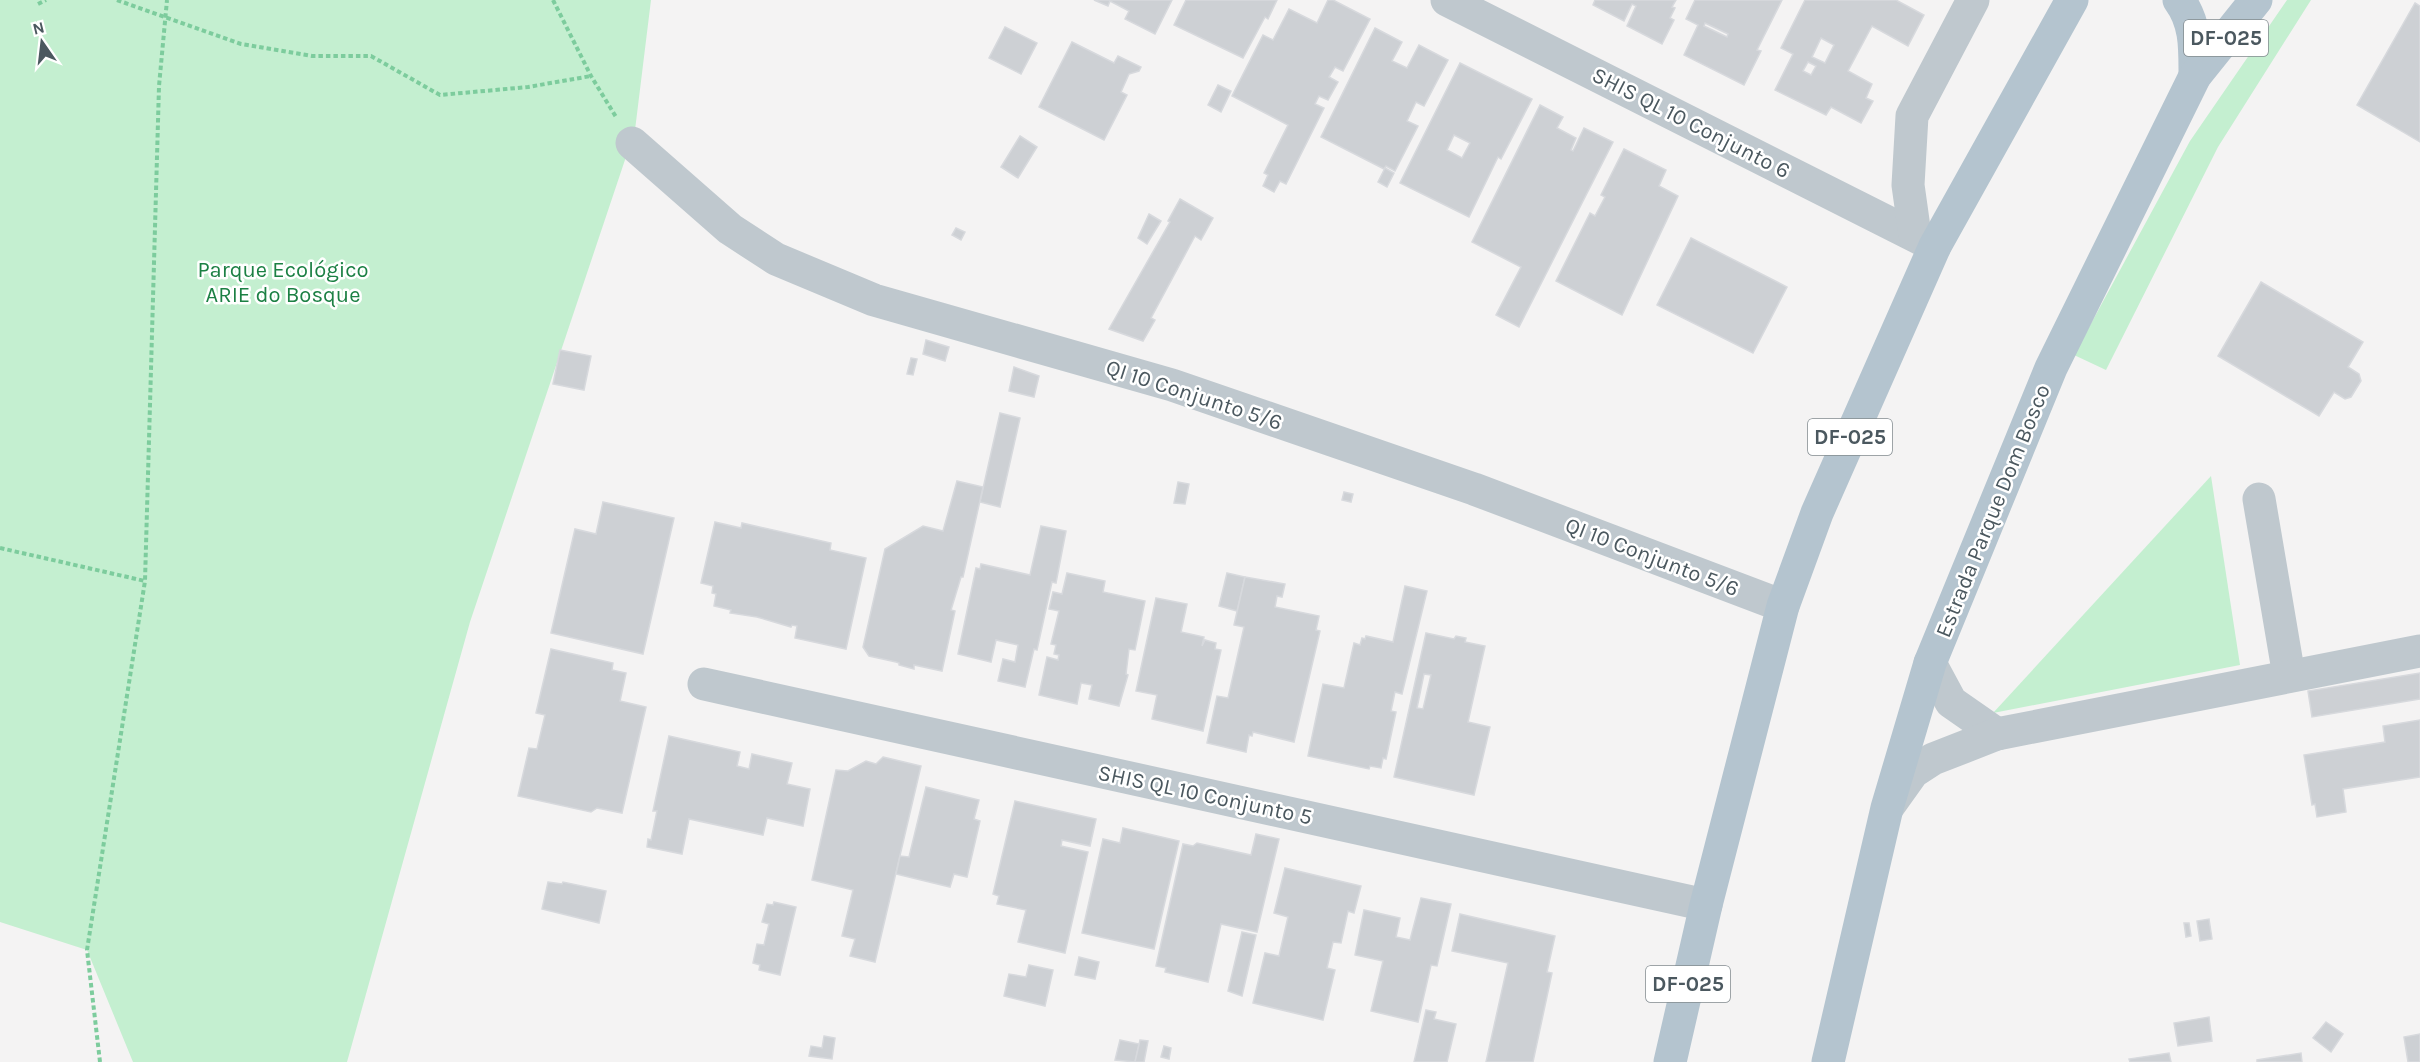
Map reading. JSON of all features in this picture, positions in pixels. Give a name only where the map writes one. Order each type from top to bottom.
[{"type":"main road","name":"DF-025","points":[[1670,1062],[1706,905],[1783,606],[1817,513],[1925,241],[2072,0]]},
{"type":"main road","points":[[2179,0],[2189,14],[2194,41],[2195,76]]},
{"type":"main road","name":"Estrada Parque Dom Bosco","points":[[1828,1062],[1887,808],[1930,663],[2051,368],[2195,76],[2256,0]]},
{"type":"street","name":"SHIS QL 10 Conjunto 6","points":[[1447,0],[1925,241]]},
{"type":"street","points":[[1925,241],[1908,185],[1912,116],[1973,0]]},
{"type":"street","name":"QI 10 Conjunto 5/6","points":[[632,143],[730,230],[776,259],[874,300],[1183,389],[1474,489],[1783,606]]},
{"type":"street","points":[[2259,499],[2289,676]]},
{"type":"street","points":[[1887,808],[1913,772],[1932,759],[1997,734],[2420,651]]},
{"type":"street","points":[[1930,663],[1951,702],[1997,734]]},
{"type":"street","name":"SHIS QL 10 Conjunto 5","points":[[704,684],[1706,905]]},
{"type":"path","points":[[38,4],[46,0]]},
{"type":"path","points":[[117,0],[241,44],[312,56],[371,56],[440,95],[528,87],[591,75]]},
{"type":"path","points":[[100,1062],[87,950],[145,581],[159,86],[167,0]]},
{"type":"path","points":[[553,0],[591,75],[632,143]]},
{"type":"path","points":[[0,548],[145,581]]},
{"type":"green space","name":"Parque Ecológico ARIE do Bosque","points":[[0,0],[651,0],[635,130],[470,622],[347,1062],[133,1062],[87,950],[0,922]]},
{"type":"green space","points":[[2287,0],[2311,0],[2218,147],[2106,370],[2074,355],[2190,141]]},
{"type":"green space","points":[[2211,476],[2240,665],[1993,713]]},
{"type":"building","points":[[1094,0],[1172,0],[1155,34],[1125,19],[1129,11],[1110,1],[1108,6]]},
{"type":"building","points":[[1186,0],[1277,0],[1268,19],[1265,17],[1243,58],[1174,25]]},
{"type":"building","points":[[1328,0],[1333,0],[1370,19],[1343,71],[1335,67],[1329,77],[1338,82],[1328,100],[1319,96],[1315,104],[1324,108],[1286,184],[1280,181],[1274,192],[1263,186],[1268,175],[1264,173],[1288,125],[1232,96],[1263,35],[1273,40],[1289,9],[1317,23]]},
{"type":"building","points":[[1595,0],[1676,0],[1670,18],[1674,20],[1662,44],[1627,26],[1636,6],[1632,4],[1624,21],[1593,5]]},
{"type":"building","points":[[1695,0],[1782,0],[1757,50],[1761,51],[1744,85],[1684,55],[1698,25],[1686,19]],"holes":[[[1705,23],[1728,34],[1727,37],[1704,26]]]},
{"type":"building","points":[[1805,0],[1896,0],[1924,15],[1908,46],[1872,26],[1848,71],[1872,84],[1866,98],[1873,101],[1861,123],[1831,107],[1826,115],[1775,90],[1793,54],[1781,48]],"holes":[[[1821,38],[1834,45],[1825,63],[1812,57]],[[1808,62],[1816,66],[1811,75],[1803,71]]]},
{"type":"building","points":[[2415,3],[2420,6],[2420,142],[2357,105]]},
{"type":"building","points":[[1005,27],[1037,43],[1021,74],[989,58]]},
{"type":"building","points":[[1375,28],[1402,42],[1392,61],[1407,68],[1419,45],[1448,60],[1424,106],[1416,102],[1407,121],[1418,126],[1395,171],[1386,166],[1384,169],[1321,137]]},
{"type":"building","points":[[1072,42],[1114,63],[1118,56],[1141,67],[1139,71],[1129,74],[1121,92],[1127,95],[1104,140],[1039,107]]},
{"type":"building","points":[[1460,63],[1532,99],[1501,159],[1498,157],[1469,217],[1400,183]],"holes":[[[1454,135],[1470,143],[1462,158],[1447,150]]]},
{"type":"building","points":[[1218,85],[1231,91],[1221,112],[1208,105]]},
{"type":"building","points":[[1540,105],[1563,117],[1557,128],[1576,138],[1571,150],[1573,151],[1584,128],[1613,142],[1519,327],[1496,315],[1521,267],[1472,242]]},
{"type":"building","points":[[1020,136],[1037,147],[1018,178],[1001,167]]},
{"type":"building","points":[[1624,149],[1666,170],[1659,186],[1678,196],[1622,315],[1556,281],[1590,213],[1595,216],[1605,197],[1601,195]]},
{"type":"building","points":[[1385,168],[1394,173],[1387,187],[1378,182]]},
{"type":"building","points":[[1180,199],[1213,218],[1201,240],[1195,236],[1151,318],[1155,320],[1143,341],[1109,329],[1170,222],[1168,221]]},
{"type":"building","points":[[1149,214],[1161,221],[1147,244],[1138,238]]},
{"type":"building","points":[[956,228],[965,232],[961,240],[952,235]]},
{"type":"building","points":[[1691,238],[1787,287],[1753,353],[1657,305]]},
{"type":"building","points":[[2261,282],[2363,342],[2348,367],[2359,374],[2361,381],[2351,397],[2345,399],[2334,392],[2319,416],[2218,356]]},
{"type":"building","points":[[926,340],[949,347],[945,361],[923,354]]},
{"type":"building","points":[[560,350],[591,356],[584,390],[553,384]]},
{"type":"building","points":[[911,358],[917,359],[913,375],[907,374]]},
{"type":"building","points":[[1014,367],[1039,376],[1034,397],[1009,391]]},
{"type":"building","points":[[1000,413],[1020,418],[1000,507],[980,502]]},
{"type":"building","points":[[957,481],[983,487],[963,577],[961,577],[951,610],[955,611],[942,671],[914,665],[914,669],[869,656],[863,647],[885,549],[923,526],[943,531]]},
{"type":"building","points":[[1178,482],[1189,484],[1185,504],[1174,503]]},
{"type":"building","points":[[1344,492],[1353,494],[1351,502],[1342,500]]},
{"type":"building","points":[[603,502],[674,518],[643,654],[551,633],[575,529],[596,534]]},
{"type":"building","points":[[715,522],[741,528],[742,523],[831,543],[830,550],[866,558],[846,649],[795,638],[797,626],[792,625],[791,627],[757,617],[730,613],[731,610],[714,606],[716,594],[712,593],[713,586],[701,583]]},
{"type":"building","points":[[1041,526],[1066,531],[1056,583],[1052,582],[1037,650],[1034,649],[1025,687],[998,681],[1003,659],[1015,662],[1018,645],[996,640],[991,662],[958,654],[976,568],[980,569],[981,564],[1030,575]]},
{"type":"building","points":[[1067,573],[1105,581],[1103,592],[1145,601],[1135,650],[1129,649],[1126,674],[1128,675],[1119,706],[1089,699],[1092,685],[1081,683],[1077,704],[1039,695],[1047,657],[1058,660],[1059,655],[1054,654],[1056,645],[1051,644],[1059,611],[1049,609],[1053,592],[1062,594]]},
{"type":"building","points":[[1227,573],[1245,577],[1237,611],[1219,606]]},
{"type":"building","points":[[1245,577],[1285,584],[1282,597],[1277,596],[1275,607],[1319,616],[1316,630],[1320,631],[1294,742],[1253,732],[1252,736],[1249,735],[1246,752],[1207,743],[1217,696],[1228,698],[1244,627],[1234,625]]},
{"type":"building","points":[[1405,586],[1427,591],[1402,694],[1395,692],[1391,711],[1396,712],[1386,759],[1383,758],[1381,768],[1370,766],[1369,769],[1308,756],[1323,684],[1344,688],[1354,643],[1360,645],[1362,638],[1365,639],[1366,636],[1393,642]]},
{"type":"building","points":[[1156,598],[1187,604],[1181,632],[1204,637],[1202,646],[1205,640],[1216,643],[1215,649],[1221,650],[1203,731],[1152,719],[1157,695],[1136,691]]},
{"type":"building","points":[[1426,633],[1454,639],[1456,636],[1466,638],[1465,642],[1485,646],[1468,722],[1490,727],[1474,795],[1394,777]],"holes":[[[1424,674],[1431,675],[1423,709],[1417,708]]]},
{"type":"building","points":[[551,649],[613,663],[612,670],[626,673],[620,701],[646,707],[622,813],[597,808],[591,812],[518,796],[529,748],[537,749],[545,715],[536,713]]},
{"type":"building","points":[[2420,673],[2420,699],[2312,717],[2308,691]]},
{"type":"building","points":[[2420,720],[2420,777],[2343,789],[2346,812],[2317,817],[2315,804],[2312,805],[2304,755],[2385,742],[2383,726]]},
{"type":"building","points":[[669,736],[740,752],[737,766],[749,769],[752,754],[792,763],[787,784],[810,789],[803,826],[767,818],[763,835],[689,819],[682,854],[647,847],[648,839],[651,840],[657,811],[653,811]]},
{"type":"building","points":[[883,757],[921,766],[875,962],[850,956],[855,939],[842,936],[853,890],[812,880],[836,770],[848,771],[866,761],[876,764]]},
{"type":"building","points":[[926,787],[979,800],[974,819],[980,821],[967,877],[954,874],[950,887],[896,874],[900,856],[909,857]]},
{"type":"building","points":[[1015,801],[1096,819],[1090,846],[1062,840],[1061,846],[1088,852],[1065,953],[1018,942],[1026,910],[997,904],[999,896],[993,894]]},
{"type":"building","points":[[1123,828],[1179,841],[1154,949],[1082,933],[1103,839],[1120,843]]},
{"type":"building","points":[[1256,834],[1279,839],[1257,932],[1221,924],[1208,982],[1165,972],[1166,968],[1156,966],[1183,844],[1193,846],[1197,843],[1251,855]]},
{"type":"building","points":[[1285,868],[1361,886],[1354,913],[1348,911],[1341,943],[1333,942],[1327,968],[1335,970],[1323,1020],[1253,1003],[1265,953],[1279,956],[1288,917],[1274,913]]},
{"type":"building","points":[[548,882],[562,884],[563,882],[606,891],[599,923],[542,909]]},
{"type":"building","points":[[1421,898],[1451,904],[1437,966],[1431,965],[1418,1022],[1371,1011],[1383,961],[1355,955],[1364,910],[1400,918],[1396,937],[1410,940]]},
{"type":"building","points":[[774,902],[796,907],[780,975],[759,970],[760,965],[753,963],[757,944],[764,945],[769,924],[762,922],[767,904],[773,905]]},
{"type":"building","points":[[1460,914],[1555,936],[1547,972],[1552,973],[1533,1062],[1486,1062],[1508,963],[1452,951]]},
{"type":"building","points":[[2209,919],[2212,939],[2200,941],[2197,921]]},
{"type":"building","points":[[2184,923],[2189,923],[2191,936],[2186,937]]},
{"type":"building","points":[[1242,932],[1256,935],[1242,996],[1228,991]]},
{"type":"building","points":[[1079,957],[1099,962],[1095,979],[1075,975]]},
{"type":"building","points":[[1029,965],[1053,970],[1045,1006],[1004,996],[1009,974],[1026,977]]},
{"type":"building","points":[[1426,1010],[1436,1012],[1434,1019],[1456,1024],[1447,1062],[1414,1062]]},
{"type":"building","points":[[2209,1017],[2212,1041],[2178,1046],[2174,1023]]},
{"type":"building","points":[[2326,1022],[2343,1034],[2331,1052],[2313,1038]]},
{"type":"building","points":[[2420,1034],[2420,1062],[2408,1062],[2404,1037]]},
{"type":"building","points":[[824,1036],[835,1038],[832,1059],[809,1056],[811,1046],[822,1048]]},
{"type":"building","points":[[1120,1040],[1139,1044],[1135,1062],[1115,1060]]},
{"type":"building","points":[[1140,1040],[1148,1041],[1144,1062],[1135,1062]]},
{"type":"building","points":[[1164,1046],[1171,1048],[1169,1059],[1161,1057]]},
{"type":"building","points":[[2169,1053],[2171,1062],[2130,1062],[2129,1059]]},
{"type":"building","points":[[2301,1053],[2302,1062],[2257,1062],[2257,1060]]}]
